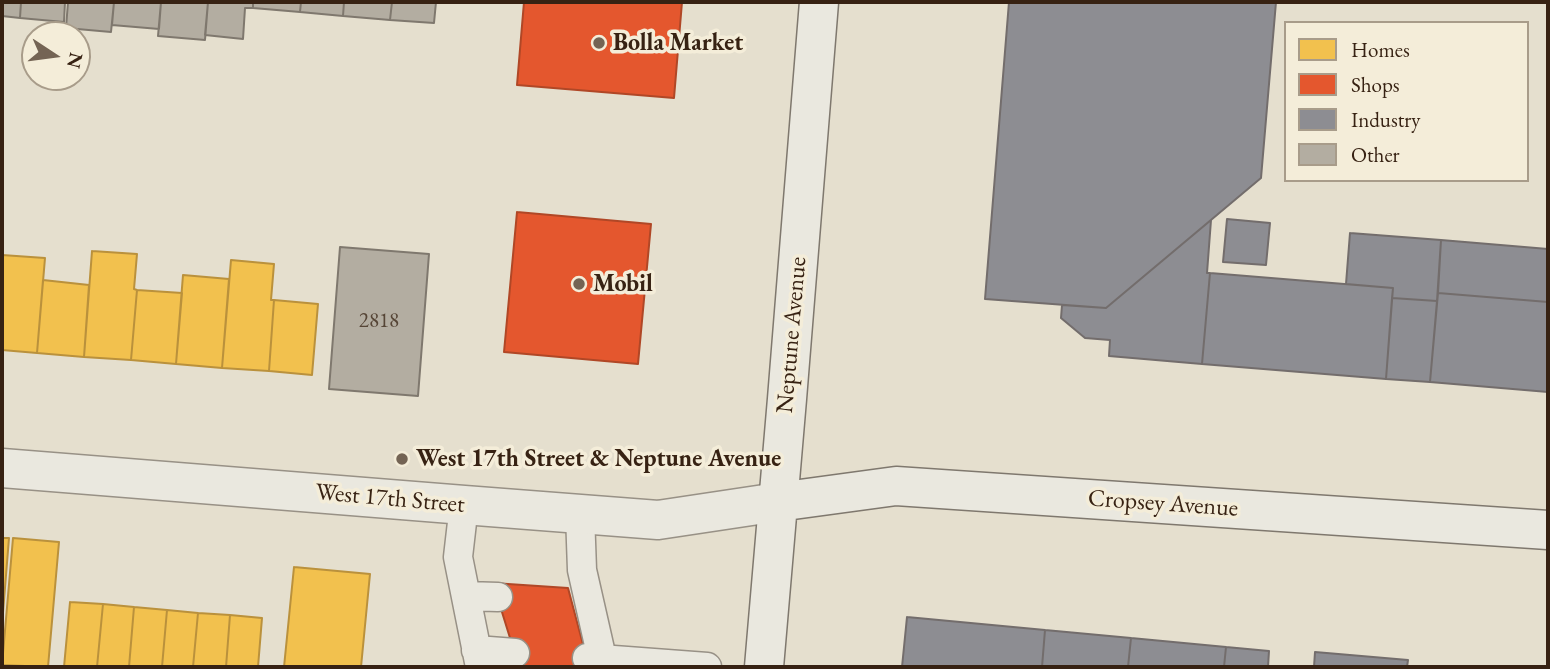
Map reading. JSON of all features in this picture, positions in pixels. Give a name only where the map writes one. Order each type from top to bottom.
[{"type":"main road","name":"Neptune Avenue","points":[[764,667],[819,2]]},
{"type":"main road","name":"West 17th Street","points":[[2,468],[658,520],[778,502]]},
{"type":"main road","name":"Cropsey Avenue","points":[[778,502],[896,486],[1548,530]]},
{"type":"lane","points":[[464,505],[458,556],[478,659],[515,653]]},
{"type":"lane","points":[[580,514],[580,599],[597,662],[707,667]]},
{"type":"lane","points":[[466,596],[498,597]]},
{"type":"building: Homes","points":[[92,251],[137,254],[131,360],[84,357]]},
{"type":"building: Homes","points":[[2,255],[45,258],[37,353],[2,350]]},
{"type":"building: Homes","points":[[231,260],[274,264],[269,371],[222,368]]},
{"type":"building: Homes","points":[[183,275],[229,279],[222,368],[176,364]]},
{"type":"building: Homes","points":[[43,280],[89,285],[84,357],[37,353]]},
{"type":"building: Homes","points":[[137,290],[182,293],[176,364],[131,360]]},
{"type":"building: Homes","points":[[274,300],[318,304],[312,375],[269,371]]},
{"type":"building: Homes","points":[[2,538],[9,538],[2,625]]},
{"type":"building: Homes","points":[[13,538],[59,542],[48,667],[2,665]]},
{"type":"building: Homes","points":[[294,567],[370,574],[361,667],[284,667]]},
{"type":"building: Homes","points":[[70,602],[103,604],[97,667],[64,667]]},
{"type":"building: Homes","points":[[103,604],[134,607],[129,667],[97,667]]},
{"type":"building: Homes","points":[[134,607],[167,610],[162,667],[129,667]]},
{"type":"building: Homes","points":[[167,610],[198,613],[193,667],[162,667]]},
{"type":"building: Homes","points":[[198,613],[230,615],[226,667],[193,667]]},
{"type":"building: Homes","points":[[230,615],[262,618],[258,667],[226,667]]},
{"type":"building: Shops","name":"Bolla Market","points":[[524,2],[682,2],[674,98],[517,85]]},
{"type":"building: Shops","points":[[517,212],[651,224],[638,364],[504,352]]},
{"type":"building: Shops","points":[[493,583],[568,588],[589,667],[519,667]]},
{"type":"building: Industry","points":[[1009,2],[1276,2],[1261,178],[1106,308],[985,299]]},
{"type":"building: Industry","points":[[1227,219],[1270,223],[1266,265],[1223,262]]},
{"type":"building: Industry","points":[[1211,220],[1207,273],[1210,273],[1202,364],[1109,356],[1110,340],[1085,338],[1061,318],[1062,305],[1106,308]]},
{"type":"building: Industry","points":[[1350,233],[1441,240],[1437,301],[1392,298],[1393,288],[1346,284]]},
{"type":"building: Industry","points":[[1441,240],[1548,249],[1548,302],[1438,293]]},
{"type":"building: Industry","points":[[1210,273],[1393,288],[1386,379],[1202,364]]},
{"type":"building: Industry","points":[[1438,293],[1548,302],[1548,392],[1430,382]]},
{"type":"building: Industry","points":[[1392,298],[1437,301],[1430,382],[1386,379]]},
{"type":"building: Industry","points":[[907,617],[1045,630],[1042,667],[902,667]]},
{"type":"building: Industry","points":[[1045,630],[1131,638],[1128,667],[1042,667]]},
{"type":"building: Industry","points":[[1131,638],[1226,647],[1224,667],[1128,667]]},
{"type":"building: Industry","points":[[1226,647],[1269,651],[1268,667],[1224,667]]},
{"type":"building: Industry","points":[[1315,652],[1408,660],[1407,667],[1314,667]]},
{"type":"building: Other","points":[[2,2],[21,2],[20,18],[2,16]]},
{"type":"building: Other","points":[[21,2],[65,2],[64,21],[20,18]]},
{"type":"building: Other","points":[[68,2],[114,2],[111,32],[91,30],[91,21],[67,21]]},
{"type":"building: Other","points":[[114,2],[161,2],[159,29],[112,25]]},
{"type":"building: Other","points":[[161,2],[208,2],[205,40],[158,36]]},
{"type":"building: Other","points":[[208,2],[253,2],[253,8],[245,8],[243,39],[205,35]]},
{"type":"building: Other","points":[[253,2],[301,2],[300,12],[253,8]]},
{"type":"building: Other","points":[[301,2],[344,2],[343,16],[300,12]]},
{"type":"building: Other","points":[[344,2],[392,2],[390,20],[343,16]]},
{"type":"building: Other","points":[[392,2],[436,2],[434,23],[390,20]]},
{"type":"building: Other","points":[[340,247],[429,254],[418,396],[329,389]]},
{"type":"place","name":"Bolla Market","points":[[599,43]]},
{"type":"place","name":"Mobil","points":[[579,284]]},
{"type":"place","name":"West 17th Street & Neptune Avenue","points":[[402,459]]}]
